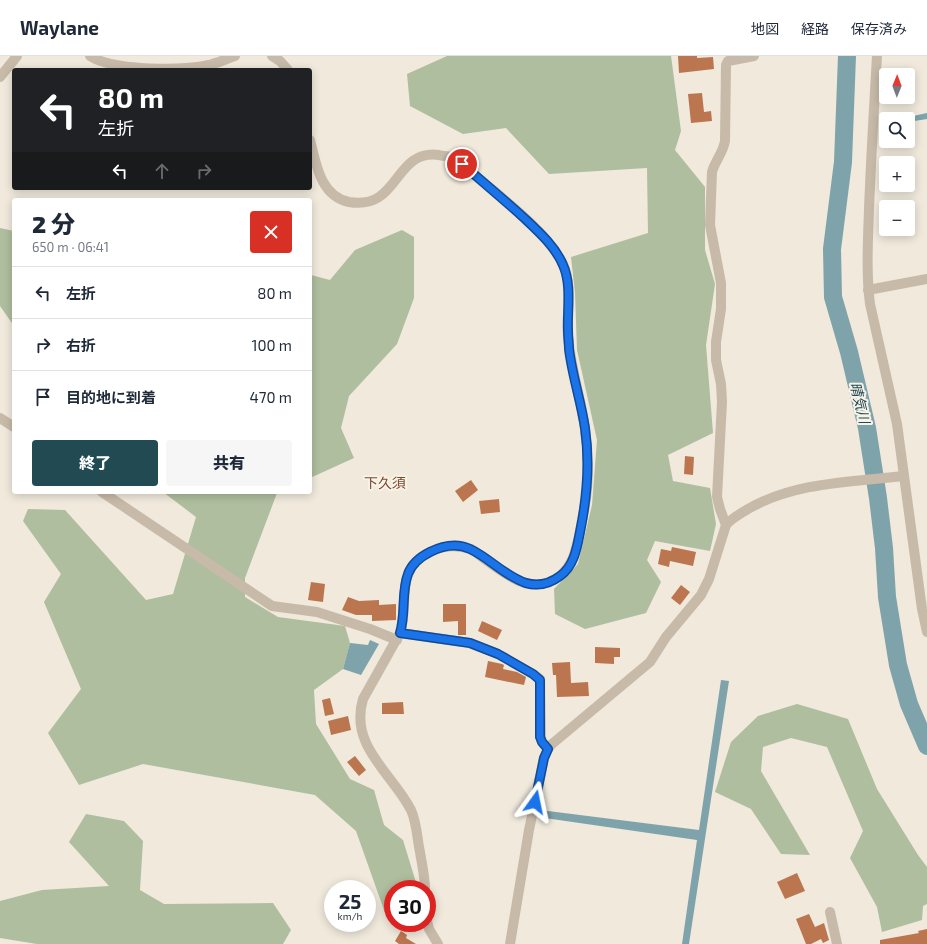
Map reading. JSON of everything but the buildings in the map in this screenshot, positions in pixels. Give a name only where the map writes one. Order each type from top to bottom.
[{"type":"street","points":[[0,77],[17,56]]},
{"type":"street","points":[[90,56],[107,63],[155,68]]},
{"type":"street","points":[[193,68],[210,65],[235,56]]},
{"type":"street","points":[[272,56],[280,61],[286,68]]},
{"type":"street","points":[[726,525],[717,498],[722,402],[721,384],[716,360],[716,342],[721,309],[721,283],[710,225],[712,172],[714,164],[724,149],[726,65],[728,61],[754,56]]},
{"type":"street","points":[[877,56],[870,157],[867,263],[868,290],[897,424],[925,608],[927,632]]},
{"type":"street","points":[[312,148],[318,172],[326,188],[336,198],[349,202],[365,202],[378,199],[390,188],[402,170],[410,162],[429,155],[450,157],[462,164],[500,196],[554,248],[564,266],[568,285],[568,332],[570,354],[585,429],[588,465],[585,506],[576,550],[572,561],[567,570],[560,576],[551,581],[533,584],[513,579],[471,550],[458,546],[437,548],[421,556],[414,563],[408,574],[405,587],[403,623],[398,636],[363,699],[360,709],[361,727],[366,745],[376,762],[400,792],[411,812],[418,834],[424,880]]},
{"type":"street","points":[[868,290],[927,279]]},
{"type":"street","points":[[0,418],[12,426]]},
{"type":"street","points":[[510,944],[529,830],[544,758],[548,749],[552,744],[650,662],[666,637],[701,595],[709,579],[726,525],[731,520],[760,503],[782,494],[824,484],[904,476]]},
{"type":"street","points":[[105,494],[272,606],[317,612],[370,629],[398,636],[470,643],[498,654],[533,674],[540,680],[540,737],[548,749]]},
{"type":"street","points":[[830,912],[837,944]]},
{"type":"street","points":[[431,932],[438,944]]},
{"type":"green space","points":[[447,56],[671,56],[681,131],[675,150],[705,187],[705,250],[715,284],[706,345],[713,433],[668,455],[673,481],[710,488],[716,524],[710,551],[655,541],[647,560],[661,582],[646,613],[585,629],[555,614],[554,589],[578,564],[592,505],[597,440],[577,350],[575,293],[571,257],[648,233],[647,168],[549,174],[506,128],[463,134],[410,106],[407,74]]},
{"type":"green space","points":[[0,228],[12,231],[12,323],[0,306]]},
{"type":"green space","points":[[402,230],[414,237],[414,298],[397,344],[349,396],[341,428],[354,458],[312,477],[312,275],[330,280],[355,250]]},
{"type":"green space","points":[[166,494],[277,494],[245,578],[245,597],[278,617],[345,626],[350,643],[343,669],[314,690],[316,724],[350,779],[374,790],[384,825],[403,840],[415,880],[384,880],[384,910],[376,888],[376,880],[373,880],[356,831],[315,795],[143,764],[79,785],[48,733],[81,689],[44,602],[61,574],[23,521],[28,509],[65,510],[146,600],[173,594],[196,517]]},
{"type":"green space","points":[[797,704],[848,719],[877,789],[927,867],[927,904],[923,906],[922,920],[882,932],[877,907],[850,858],[863,831],[827,747],[791,738],[763,747],[761,771],[810,855],[781,854],[751,809],[715,792],[731,742],[758,716]]},
{"type":"green space","points":[[86,814],[124,821],[143,841],[140,890],[164,904],[273,903],[291,930],[283,944],[37,944],[0,938],[0,901],[42,890],[109,886],[69,842]]},
{"type":"water","points":[[927,113],[927,119],[915,121],[915,116]]},
{"type":"water","points":[[370,640],[379,644],[361,675],[343,669],[350,643],[368,645]]},
{"type":"water","points":[[721,680],[729,681],[689,944],[682,944],[697,840],[538,817],[540,810],[699,830]]},
{"type":"waterway","name":"晴気川","points":[[847,56],[843,162],[832,249],[833,297],[849,352],[867,428],[884,548],[887,597],[898,665],[909,704],[927,746]]},
{"type":"district","name":"下久須","points":[[385,483]]},
{"type":"route","points":[[462,164],[500,196],[554,248],[564,266],[568,285],[568,332],[570,354],[585,429],[588,465],[585,506],[576,550],[572,561],[567,570],[560,576],[542,584],[525,583],[513,579],[471,550],[458,546],[437,548],[421,556],[414,563],[408,574],[405,587],[403,623],[400,633],[470,643],[498,654],[533,674],[540,680],[540,737],[548,749],[544,758],[535,802]]}]
